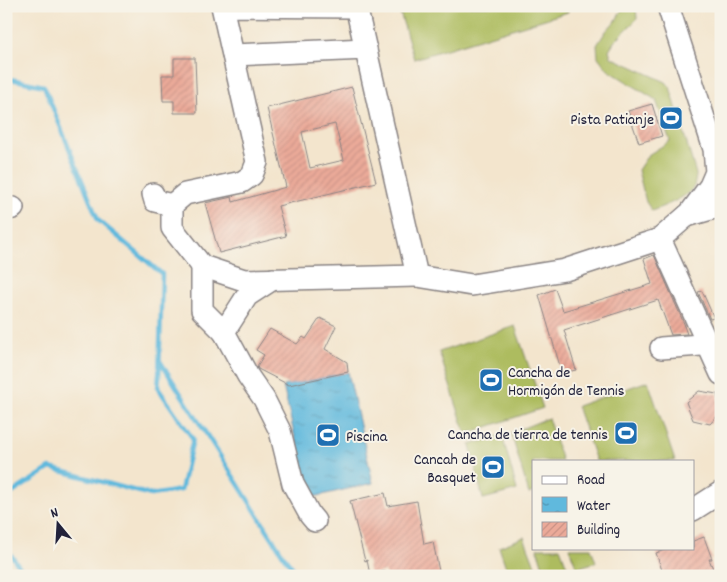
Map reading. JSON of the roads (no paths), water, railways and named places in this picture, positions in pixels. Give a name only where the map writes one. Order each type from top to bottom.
[{"type":"street","points":[[417,276],[356,7],[222,6],[257,162],[252,175],[242,182],[185,194],[172,205],[172,228],[202,266],[244,280],[417,276],[472,285],[565,270],[660,239],[687,216],[710,186],[718,174],[714,150],[668,6]]},
{"type":"street","points":[[233,55],[366,49]]},
{"type":"street","points":[[153,194],[156,201],[172,205]]},
{"type":"street","points":[[687,216],[712,209],[721,204]]},
{"type":"street","points":[[660,239],[721,374]]},
{"type":"street","points":[[202,266],[202,310],[224,332],[248,376],[264,399],[280,431],[294,484],[310,515],[316,520]]},
{"type":"street","points":[[224,332],[248,296],[273,279]]},
{"type":"street","points":[[661,348],[701,345],[707,341]]},
{"type":"street","points":[[694,509],[721,492]]},
{"type":"water","name":"Piscina","points":[[348,372],[373,483],[309,498],[283,386]]},
{"type":"waterway","points":[[6,78],[44,86],[98,220],[162,274],[159,379]]},
{"type":"waterway","points":[[160,361],[285,558],[299,576]]},
{"type":"waterway","points":[[6,497],[50,468],[151,495],[181,490],[193,439],[158,388],[159,376]]},
{"type":"waterway","points":[[6,548],[26,576]]},
{"type":"place","name":"Pista Patianje","points":[[671,118]]},
{"type":"place","name":"Cancha de Hormigón de Tennis","points":[[491,380]]},
{"type":"place","name":"Cancha de tierra de tennis","points":[[626,433]]},
{"type":"place","name":"Piscina","points":[[328,435]]},
{"type":"place","name":"Cancah de Basquet","points":[[493,467]]}]
